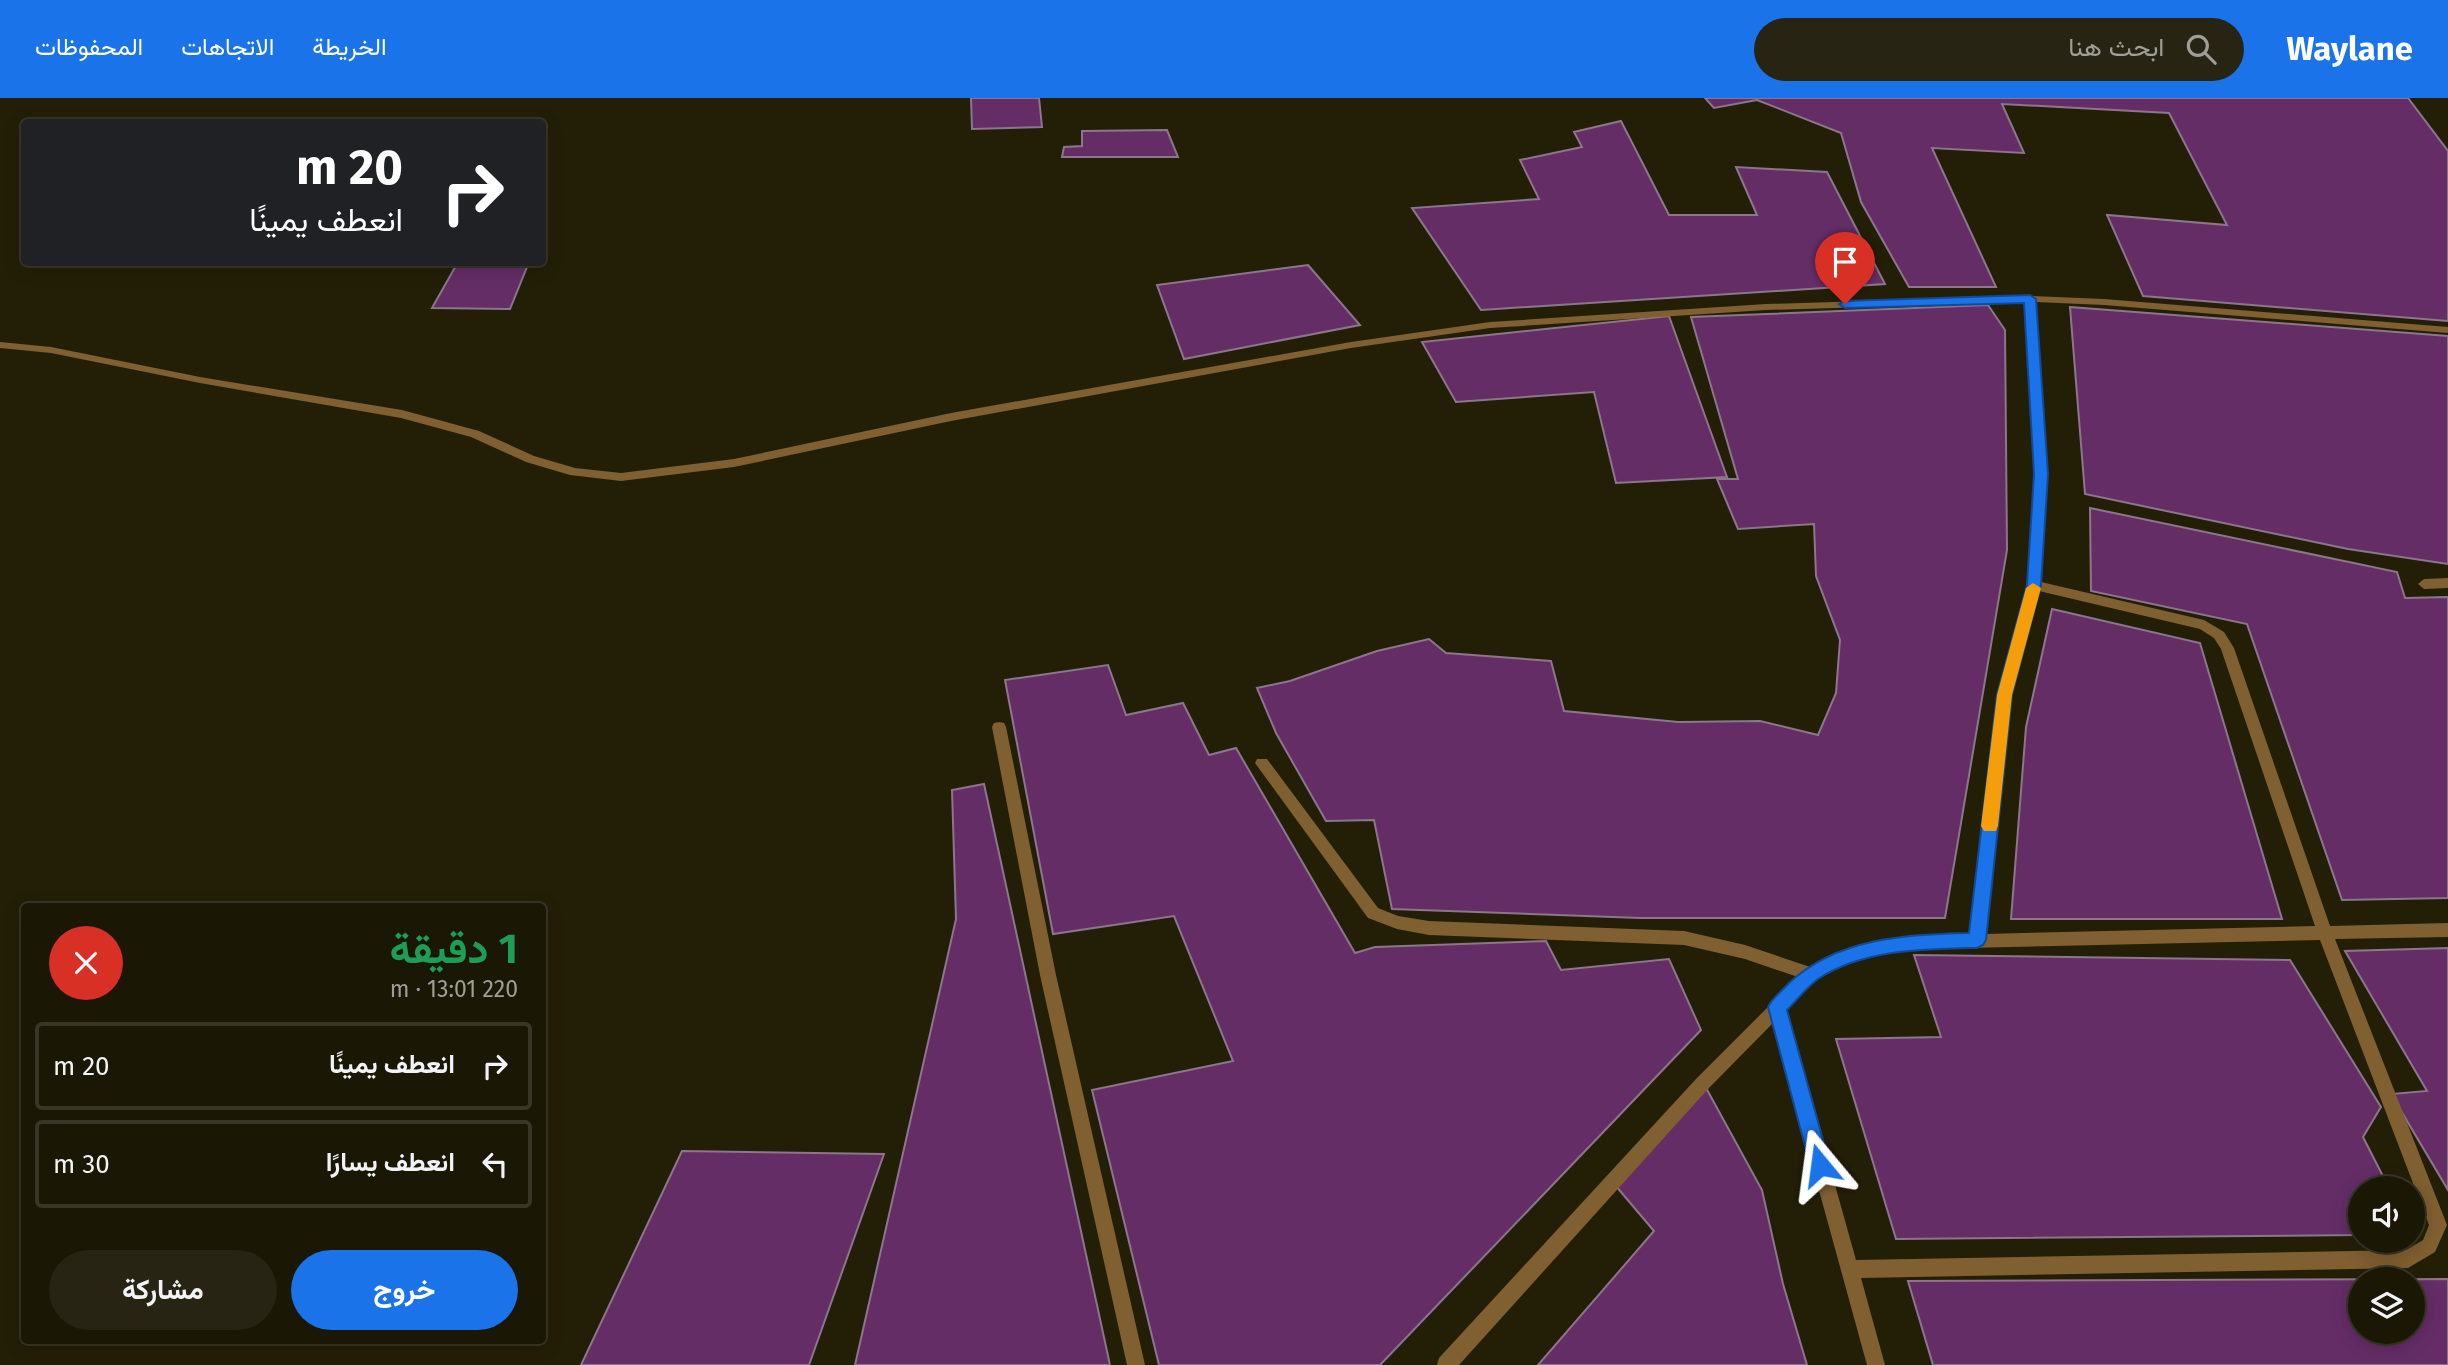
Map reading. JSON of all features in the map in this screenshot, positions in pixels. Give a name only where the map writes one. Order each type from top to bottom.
[{"type":"street","points":[[1977,940],[2005,695],[2034,585],[2041,474],[2030,299]]},
{"type":"street","points":[[0,345],[51,350],[200,380],[402,414],[475,434],[530,459],[574,472],[621,477],[734,463],[964,414],[1351,345],[1490,325],[1766,307],[2030,299],[2448,330]]},
{"type":"street","points":[[2424,584],[2448,583]]},
{"type":"street","points":[[1849,1269],[2408,1259],[2429,1246],[2438,1225],[2325,933],[2227,648],[2219,635],[2204,625],[2034,585]]},
{"type":"street","points":[[999,727],[1048,975],[1136,1365]]},
{"type":"street","points":[[1262,763],[1373,913],[1396,922],[1429,928],[1684,938],[1745,952],[1811,974]]},
{"type":"street","points":[[1446,1365],[1702,1083],[1777,1007],[1811,974],[1858,952],[1919,942],[2448,930]]},
{"type":"street","points":[[1777,1007],[1876,1365]]},
{"type":"building","points":[[971,98],[1039,98],[1042,127],[972,129]]},
{"type":"building","points":[[1705,98],[2408,98],[2448,151],[2448,321],[2143,296],[2107,215],[2227,225],[2169,113],[2002,104],[2024,153],[1932,148],[1996,287],[1909,287],[1861,202],[1841,133],[1757,100],[1714,108]]},
{"type":"building","points":[[1621,121],[1669,215],[1757,215],[1736,167],[1827,172],[1885,284],[1481,310],[1412,208],[1539,199],[1520,160],[1582,147],[1574,132]]},
{"type":"building","points":[[1167,130],[1178,157],[1062,157],[1064,147],[1082,146],[1082,131]]},
{"type":"building","points":[[1308,265],[1360,325],[1184,359],[1157,285]]},
{"type":"building","points":[[456,266],[527,266],[510,309],[432,308]]},
{"type":"building","points":[[1988,305],[2005,330],[2007,550],[1945,918],[1640,918],[1392,909],[1374,820],[1326,821],[1276,733],[1257,688],[1290,681],[1377,651],[1429,639],[1446,653],[1551,661],[1564,711],[1678,722],[1760,721],[1818,735],[1836,693],[1840,640],[1816,576],[1814,524],[1738,529],[1717,479],[1738,479],[1691,317]]},
{"type":"building","points":[[2070,307],[2448,336],[2448,564],[2348,549],[2085,494]]},
{"type":"building","points":[[1669,316],[1727,477],[1616,483],[1594,392],[1456,402],[1422,342]]},
{"type":"building","points":[[2090,508],[2397,572],[2405,598],[2448,597],[2448,898],[2342,900],[2247,624],[2091,591]]},
{"type":"building","points":[[2052,609],[2200,643],[2282,919],[2011,919],[2026,727]]},
{"type":"building","points":[[1108,665],[1126,715],[1183,703],[1209,755],[1236,748],[1355,953],[1375,947],[1546,941],[1561,970],[1669,959],[1701,1030],[1380,1365],[1159,1365],[1092,1090],[1233,1061],[1174,916],[1053,934],[1005,680]]},
{"type":"building","points":[[984,784],[1110,1365],[855,1365],[956,919],[952,790]]},
{"type":"building","points":[[2448,948],[2448,1190],[2391,1094],[2427,1091],[2345,951]]},
{"type":"building","points":[[1914,955],[2290,960],[2381,1107],[2363,1137],[2383,1176],[2348,1176],[2348,1235],[1896,1239],[1836,1039],[1941,1037]]},
{"type":"building","points":[[1705,1086],[1762,1190],[1783,1284],[1807,1365],[1538,1365],[1654,1231],[1615,1185]]},
{"type":"building","points":[[682,1151],[884,1154],[809,1365],[581,1365]]},
{"type":"building","points":[[2348,1279],[2348,1344],[2425,1344],[2425,1279],[2448,1279],[2448,1365],[1933,1365],[1908,1281]]},
{"type":"slow traffic","points":[[1990,826],[2005,695],[2033,588]]},
{"type":"route","points":[[1820,1165],[1777,1007],[1811,974],[1858,952],[1919,942],[1977,940],[2005,695],[2034,585],[2041,474],[2030,299],[1845,304]]}]
